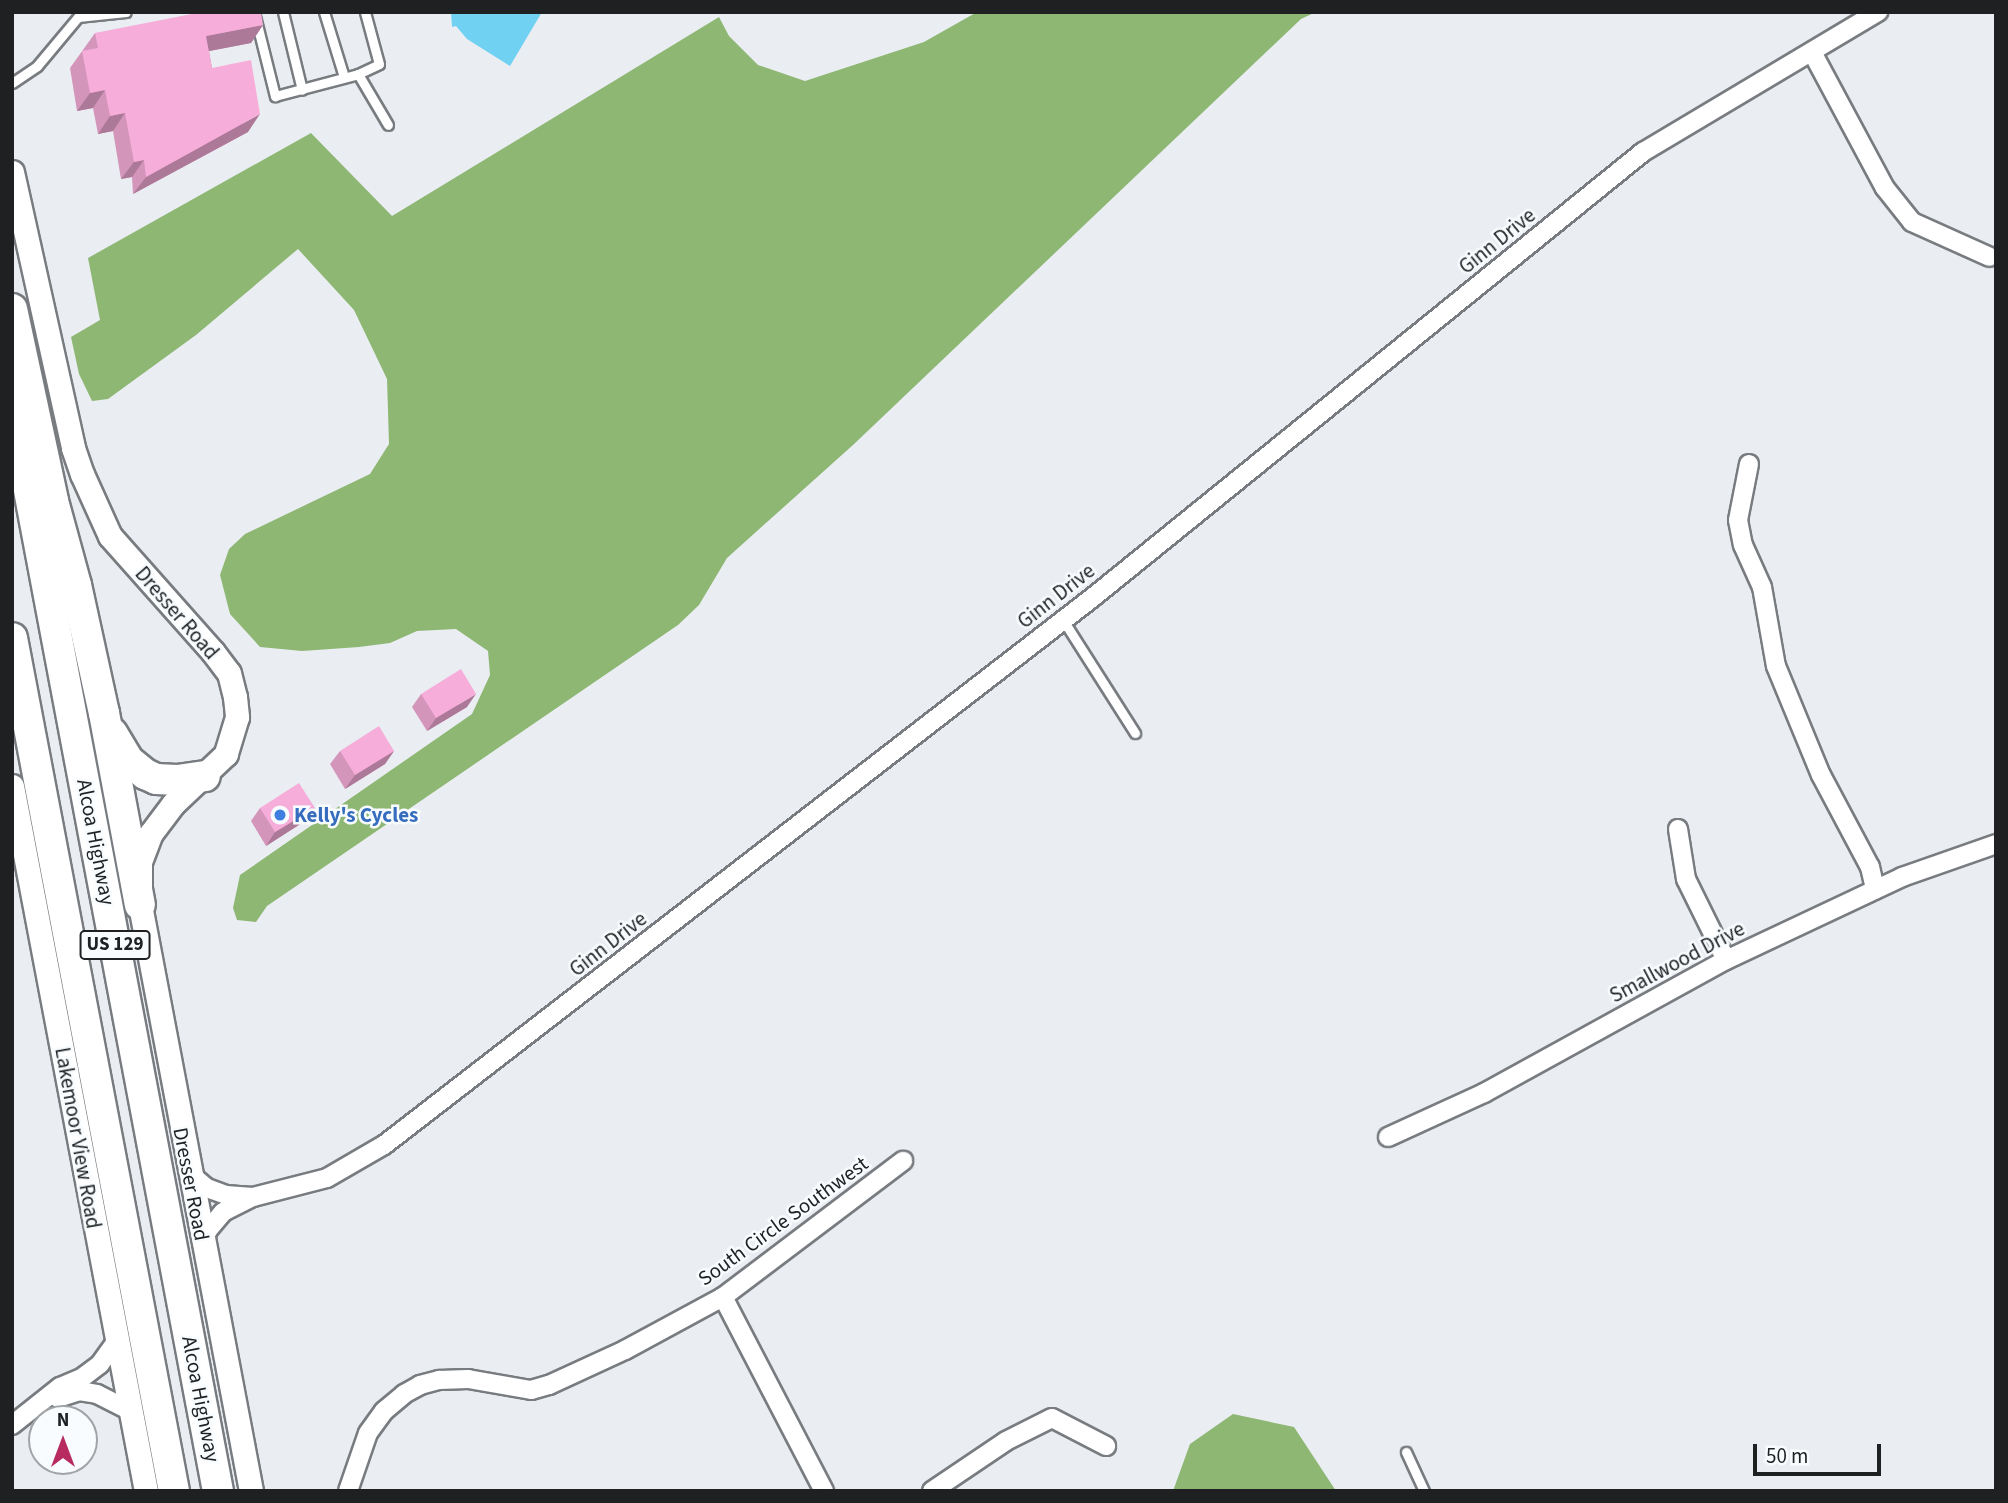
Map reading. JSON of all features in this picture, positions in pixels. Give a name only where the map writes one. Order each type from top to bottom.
[{"type":"highway","points":[[12,309],[52,500],[76,585],[104,713],[140,905]]},
{"type":"highway","name":"Alcoa Highway","points":[[12,400],[218,1491]]},
{"type":"highway","name":"Alcoa Highway","points":[[12,638],[174,1491]]},
{"type":"highway","points":[[104,713],[117,745],[128,761],[145,774],[177,780],[205,776]]},
{"type":"street","name":"Ginn Drive","points":[[202,1243],[208,1230],[223,1212],[253,1197],[327,1178],[384,1145],[1063,620],[1643,152],[1878,12]]},
{"type":"street","points":[[1812,52],[1885,188],[1912,222],[1990,257]]},
{"type":"street","name":"Dresser Road","points":[[12,172],[73,448],[82,474],[110,536],[229,673],[237,717],[226,754],[173,804],[151,833],[140,861],[140,905],[251,1491]]},
{"type":"street","points":[[1749,464],[1738,520],[1743,545],[1762,587],[1776,666],[1821,775],[1870,867],[1875,889]]},
{"type":"street","name":"Lakemoor View Road","points":[[12,786],[18,844],[146,1491]]},
{"type":"street","points":[[1678,829],[1686,879],[1726,960]]},
{"type":"street","name":"Smallwood Drive","points":[[1388,1137],[1484,1093],[1726,960],[1875,889],[1996,844]]},
{"type":"street","name":"South Circle Southwest","points":[[348,1491],[368,1433],[384,1411],[420,1385],[439,1380],[468,1379],[530,1390],[549,1385],[625,1350],[723,1297],[903,1161]]},
{"type":"street","name":"Ginn Drive","points":[[189,1173],[197,1182],[216,1192],[237,1197],[253,1197]]},
{"type":"street","points":[[723,1297],[824,1491]]},
{"type":"street","points":[[12,1425],[60,1387],[83,1377],[100,1364],[116,1342]]},
{"type":"street","points":[[41,1404],[79,1391],[97,1395],[129,1410]]},
{"type":"street","points":[[932,1491],[1006,1441],[1052,1418],[1107,1446]]},
{"type":"lane","points":[[12,83],[37,66],[78,18],[126,12]]},
{"type":"lane","points":[[254,12],[275,96],[358,74],[379,64],[365,12]]},
{"type":"lane","points":[[283,12],[302,90]]},
{"type":"lane","points":[[324,12],[344,77]]},
{"type":"lane","points":[[358,74],[387,125]]},
{"type":"lane","points":[[1063,620],[1135,733]]},
{"type":"lane","points":[[1406,1452],[1424,1491]]},
{"type":"green space","points":[[977,12],[1316,12],[1301,19],[853,445],[727,558],[699,605],[678,625],[267,906],[256,922],[237,920],[233,908],[240,875],[472,714],[490,675],[488,651],[456,629],[417,631],[390,643],[359,647],[302,651],[260,647],[230,614],[220,575],[229,549],[245,534],[370,474],[389,444],[387,379],[354,310],[298,249],[196,335],[108,399],[92,401],[79,374],[71,337],[100,320],[88,258],[311,133],[392,216],[719,17],[729,36],[758,65],[805,81],[924,42]]},
{"type":"green space","points":[[1233,1414],[1294,1427],[1336,1491],[1173,1491],[1190,1444]]},
{"type":"water","points":[[451,12],[542,12],[510,66],[467,39],[456,26],[452,27]]},
{"type":"building","points":[[202,12],[261,12],[263,25],[206,36],[212,68],[251,60],[260,114],[146,177],[144,160],[134,162],[125,113],[110,116],[105,90],[90,93],[82,51],[98,48],[95,33]]},
{"type":"building","points":[[461,669],[476,694],[436,718],[421,694]]},
{"type":"building","points":[[379,726],[394,751],[355,775],[340,751]]},
{"type":"building","points":[[299,783],[315,808],[275,832],[260,808]]},
{"type":"place","name":"Kelly's Cycles","points":[[280,815]]}]
